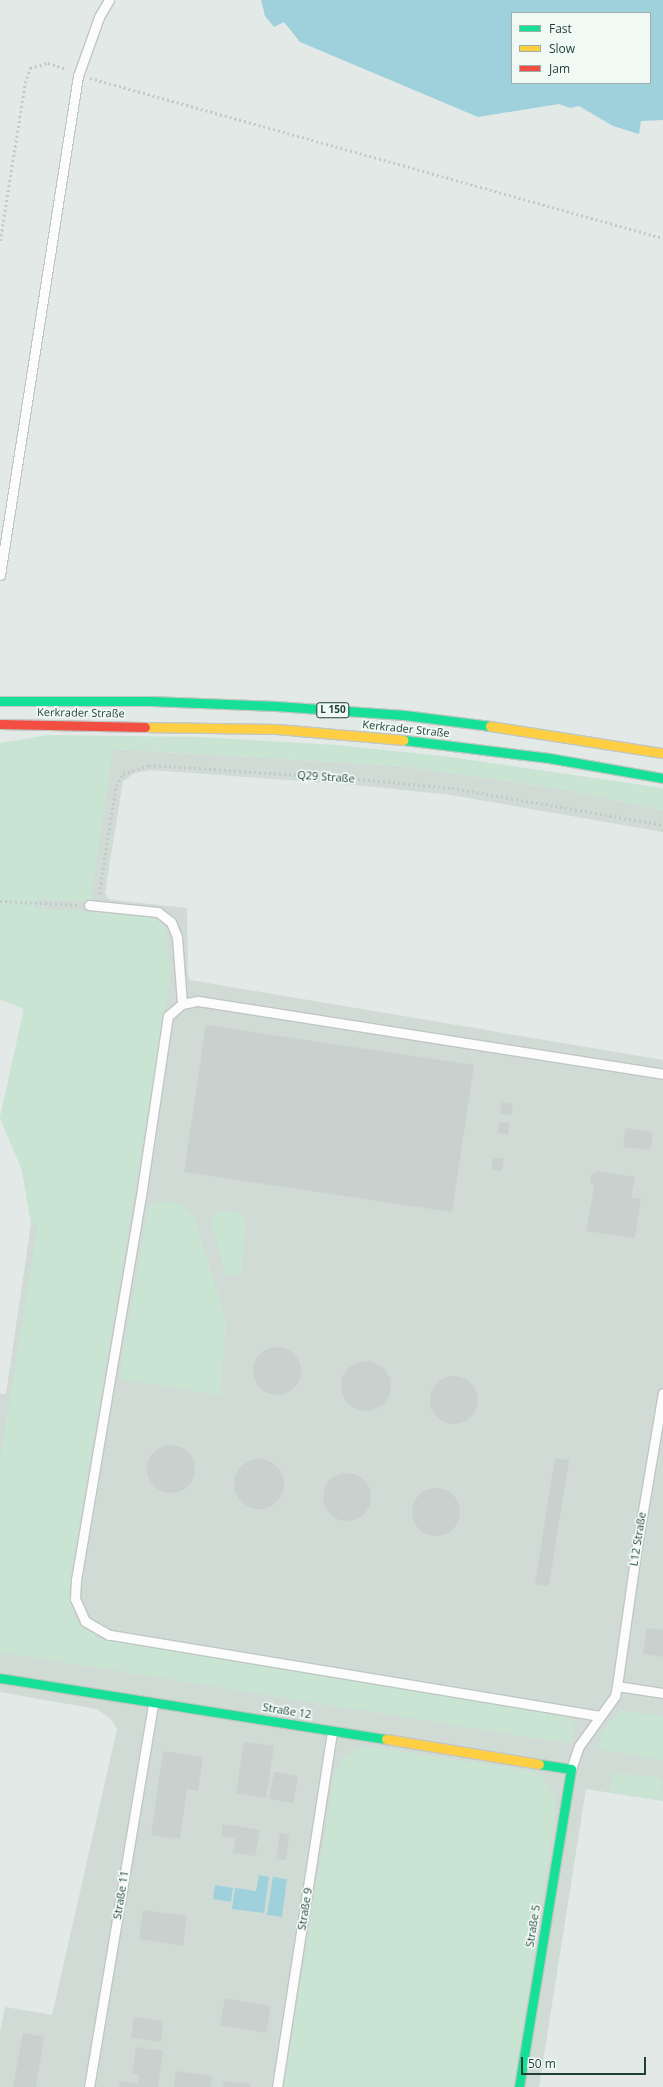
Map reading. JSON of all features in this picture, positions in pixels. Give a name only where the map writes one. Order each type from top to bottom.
[{"type":"main road","name":"Kerkrader Straße","points":[[0,701],[175,702],[276,706],[396,715],[546,733],[663,752]]},
{"type":"main road","name":"Kerkrader Straße","points":[[0,724],[277,729],[401,740],[541,757],[663,778]]},
{"type":"main road","name":"Straße 12","points":[[0,1678],[571,1769]]},
{"type":"main road","name":"Straße 5","points":[[519,2087],[571,1769]]},
{"type":"lane","points":[[0,575],[78,76],[100,17],[109,0]]},
{"type":"lane","points":[[93,905],[158,912],[171,922],[177,937],[182,1004]]},
{"type":"lane","points":[[600,1716],[109,1635],[85,1621],[75,1599],[76,1580],[142,1189],[168,1016],[182,1004],[198,1001],[663,1074]]},
{"type":"lane","name":"L12 Straße","points":[[571,1769],[579,1746],[615,1696],[637,1546],[663,1393]]},
{"type":"lane","points":[[617,1686],[663,1693]]},
{"type":"lane","name":"Straße 11","points":[[89,2087],[153,1703]]},
{"type":"lane","name":"Straße 9","points":[[277,2087],[332,1730]]},
{"type":"path","points":[[0,241],[24,83],[30,68],[48,63],[78,76],[100,79],[663,238]]},
{"type":"path","name":"Q29 Straße","points":[[93,905],[116,786],[123,774],[149,765],[358,779],[452,788],[663,825]]},
{"type":"path","points":[[0,901],[93,905]]},
{"type":"shaded area","points":[[113,749],[402,766],[568,790],[663,810],[663,832],[451,795],[355,785],[150,770],[135,773],[123,781],[105,893],[109,899],[187,908],[188,973],[190,980],[663,1060],[663,1801],[586,1789],[539,2087],[0,2087],[0,2032],[5,2007],[52,2015],[117,1729],[110,1718],[96,1709],[0,1692],[0,1394],[6,1394],[31,1224],[22,1170],[0,1118],[24,1009],[0,999],[0,812],[111,761]]},
{"type":"green space","points":[[48,735],[201,737],[336,745],[443,756],[663,788],[663,810],[568,790],[402,766],[113,749],[90,902],[37,899],[35,908],[145,916],[160,921],[167,932],[170,978],[72,1568],[69,1597],[76,1620],[99,1638],[567,1717],[576,1724],[571,1744],[0,1652],[0,1461],[38,1224],[31,1224],[22,1170],[0,1118],[24,1009],[0,999],[0,743]]},
{"type":"green space","points":[[159,1201],[182,1204],[194,1216],[226,1321],[220,1395],[119,1379],[149,1205]]},
{"type":"green space","points":[[216,1210],[240,1213],[246,1220],[241,1275],[226,1276],[212,1225]]},
{"type":"green space","points":[[621,1710],[663,1716],[663,1760],[598,1749],[602,1731]]},
{"type":"green space","points":[[364,1746],[532,1771],[543,1778],[555,1797],[556,1810],[513,2087],[284,2087],[334,1777],[345,1756]]},
{"type":"green space","points":[[614,1773],[662,1778],[663,1801],[609,1792]]},
{"type":"water","points":[[261,0],[663,0],[663,120],[641,121],[639,134],[613,126],[579,106],[570,108],[559,104],[478,117],[300,42],[284,22],[274,27],[265,16]]},
{"type":"water","points":[[259,1875],[269,1877],[264,1913],[232,1909],[235,1888],[256,1891]]},
{"type":"water","points":[[273,1877],[287,1879],[282,1917],[267,1915]]},
{"type":"water","points":[[215,1885],[233,1888],[231,1902],[213,1899]]},
{"type":"building","points":[[206,1025],[474,1065],[452,1212],[184,1172]]},
{"type":"building","points":[[502,1102],[513,1104],[511,1115],[500,1114]]},
{"type":"building","points":[[499,1122],[509,1123],[508,1135],[497,1133]]},
{"type":"building","points":[[625,1128],[653,1132],[650,1150],[623,1147]]},
{"type":"building","points":[[493,1157],[504,1159],[502,1171],[491,1169]]},
{"type":"building","points":[[598,1171],[635,1177],[631,1198],[641,1199],[635,1238],[586,1231],[594,1187],[590,1181],[591,1175]]},
{"type":"building","points":[[272,1347],[282,1347],[294,1354],[301,1366],[301,1376],[294,1388],[282,1395],[272,1395],[264,1391],[257,1384],[253,1376],[253,1366],[257,1358],[264,1351]]},
{"type":"building","points":[[366,1361],[375,1363],[386,1372],[391,1386],[389,1395],[380,1406],[366,1411],[357,1409],[346,1400],[341,1386],[343,1377],[352,1366]]},
{"type":"building","points":[[449,1376],[459,1376],[468,1380],[474,1386],[478,1395],[478,1405],[474,1414],[468,1420],[459,1424],[449,1424],[440,1420],[434,1414],[430,1405],[430,1395],[434,1386],[440,1380]]},
{"type":"building","points":[[166,1445],[176,1445],[185,1449],[191,1455],[194,1460],[194,1478],[185,1489],[176,1493],[166,1493],[157,1489],[151,1483],[147,1474],[147,1464],[151,1455],[157,1449]]},
{"type":"building","points":[[555,1458],[569,1460],[549,1586],[535,1584]]},
{"type":"building","points":[[259,1459],[268,1461],[279,1470],[284,1484],[282,1493],[273,1504],[259,1509],[250,1507],[239,1498],[234,1484],[236,1475],[245,1464]]},
{"type":"building","points":[[342,1473],[352,1473],[361,1477],[367,1483],[371,1492],[371,1502],[367,1511],[361,1517],[352,1521],[342,1521],[333,1517],[327,1511],[323,1502],[323,1492],[327,1483],[333,1477]]},
{"type":"building","points":[[431,1488],[441,1488],[450,1492],[456,1498],[459,1503],[459,1521],[450,1532],[441,1536],[431,1536],[422,1532],[416,1526],[412,1517],[412,1507],[416,1498],[422,1492]]},
{"type":"building","points":[[647,1628],[663,1630],[663,1657],[643,1654]]},
{"type":"building","points":[[244,1742],[274,1746],[266,1798],[236,1793]]},
{"type":"building","points":[[163,1751],[203,1757],[198,1791],[187,1789],[180,1839],[151,1835]]},
{"type":"building","points":[[274,1772],[298,1776],[293,1803],[269,1799]]},
{"type":"building","points":[[223,1824],[260,1830],[255,1856],[233,1853],[235,1838],[221,1836]]},
{"type":"building","points":[[280,1833],[289,1835],[286,1860],[276,1859]]},
{"type":"building","points":[[143,1910],[187,1916],[183,1946],[139,1939]]},
{"type":"building","points":[[225,1998],[271,2006],[266,2033],[220,2025]]},
{"type":"building","points":[[134,2017],[163,2021],[161,2042],[131,2038]]},
{"type":"building","points":[[23,2033],[44,2037],[36,2087],[13,2087]]},
{"type":"building","points":[[136,2047],[163,2051],[158,2087],[119,2087],[120,2081],[138,2083],[139,2075],[132,2074]]},
{"type":"building","points":[[176,2071],[212,2076],[211,2087],[174,2087]]},
{"type":"building","points":[[224,2081],[251,2084],[250,2087],[223,2087]]},
{"type":"traffic: fast","points":[[0,701],[151,701],[276,706],[404,715],[490,726]]},
{"type":"traffic: fast","points":[[404,740],[549,758],[663,778]]},
{"type":"traffic: fast","points":[[0,1678],[386,1739]]},
{"type":"traffic: fast","points":[[519,2087],[571,1769],[539,1764]]},
{"type":"traffic: slow","points":[[490,726],[663,753]]},
{"type":"traffic: slow","points":[[145,727],[277,729],[404,740]]},
{"type":"traffic: slow","points":[[386,1739],[539,1764]]},
{"type":"traffic: jam","points":[[0,724],[145,727]]}]
